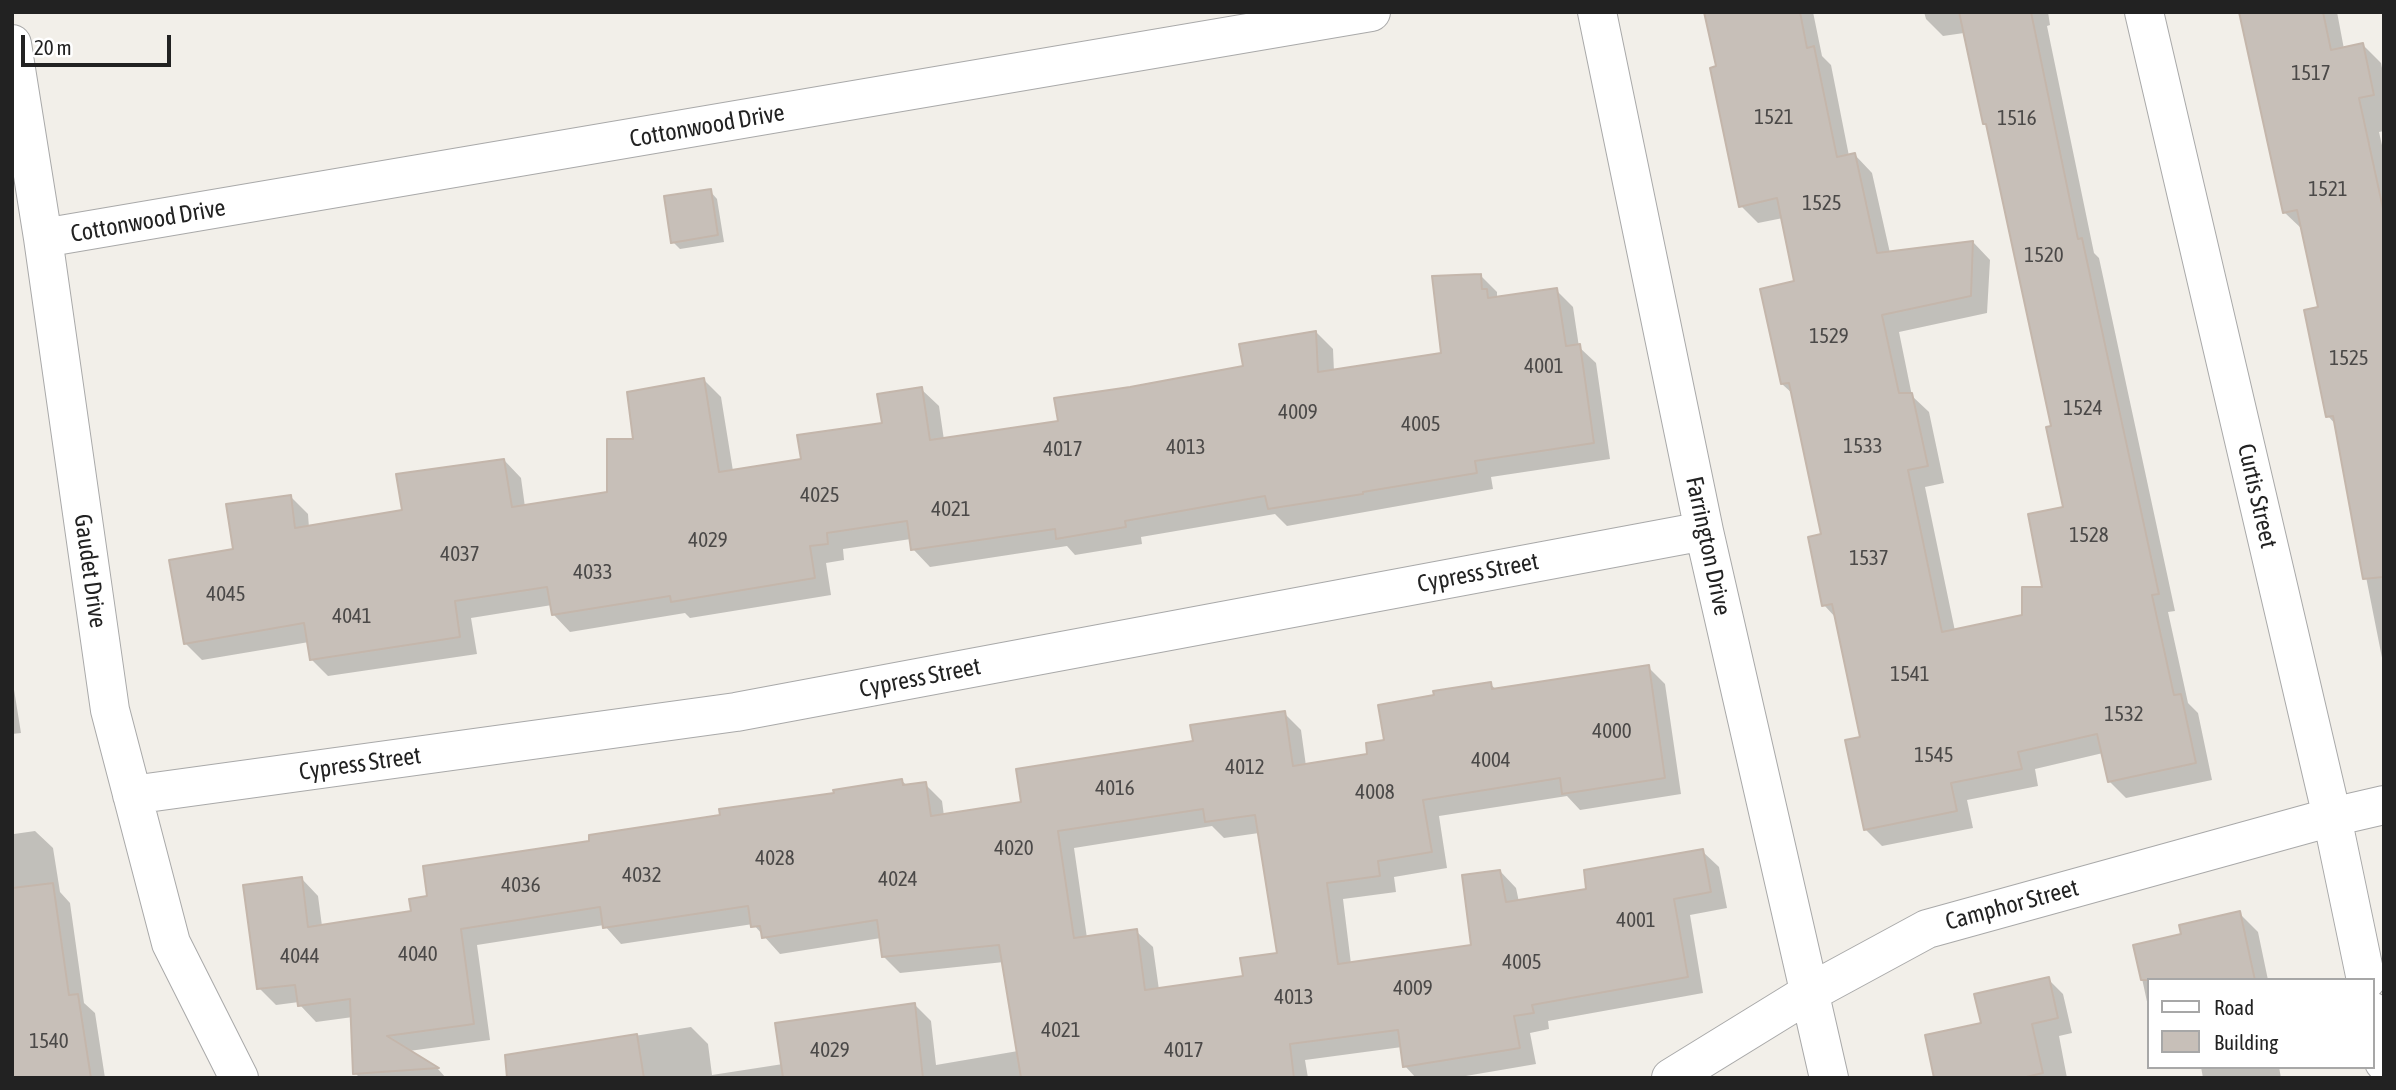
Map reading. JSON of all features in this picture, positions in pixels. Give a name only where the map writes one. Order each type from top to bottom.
[{"type":"street","name":"Cottonwood Drive","points":[[43,239],[1371,12]]},
{"type":"street","name":"Farrington Drive","points":[[1597,12],[1704,531],[1829,1078]]},
{"type":"street","name":"Curtis Street","points":[[2144,12],[2332,817],[2366,978]]},
{"type":"street","name":"Gaudet Drive","points":[[12,44],[43,239],[110,709],[171,943],[239,1078]]},
{"type":"street","name":"Cypress Street","points":[[132,795],[736,712],[1704,531]]},
{"type":"street","name":"Camphor Street","points":[[1671,1078],[1809,993],[1927,929],[2384,805]]},
{"type":"street","points":[[2375,1021],[2384,1062]]},
{"type":"building","points":[[1704,12],[1800,12],[1807,48],[1814,46],[1837,157],[1855,153],[1877,253],[1973,241],[1971,296],[1882,315],[1899,393],[1912,393],[1928,466],[1908,470],[1942,632],[2022,615],[2022,587],[2042,587],[2028,514],[2063,507],[2046,427],[2051,426],[1959,12],[2031,12],[2078,239],[2082,238],[2159,594],[2152,595],[2174,695],[2181,694],[2196,763],[2108,782],[2097,734],[2018,752],[2022,769],[1951,783],[1957,811],[1864,830],[1845,740],[1860,737],[1832,604],[1822,606],[1808,537],[1821,534],[1789,383],[1781,384],[1760,289],[1794,281],[1777,198],[1739,207],[1710,68],[1716,66]]},
{"type":"building","points":[[2239,12],[2323,12],[2331,50],[2363,43],[2374,95],[2359,98],[2384,213],[2384,577],[2363,579],[2333,416],[2326,417],[2304,310],[2318,307],[2297,210],[2283,213]]},
{"type":"building","points":[[711,189],[718,235],[671,243],[664,196]]},
{"type":"building","points":[[1481,274],[1482,289],[1487,289],[1488,298],[1557,288],[1566,346],[1580,344],[1594,443],[1475,461],[1477,473],[1363,494],[1268,509],[1265,496],[1125,521],[1126,527],[1056,539],[1055,529],[911,550],[907,521],[827,533],[828,544],[810,546],[815,578],[671,602],[670,596],[552,615],[547,587],[455,601],[460,637],[310,660],[304,623],[184,644],[169,560],[233,549],[226,504],[291,495],[295,528],[402,510],[396,474],[504,459],[512,507],[607,492],[607,439],[633,439],[627,392],[704,378],[719,472],[801,459],[797,435],[882,423],[877,394],[922,387],[930,440],[1058,421],[1054,398],[1243,366],[1239,344],[1316,331],[1318,372],[1441,353],[1432,276]]},
{"type":"building","points":[[1649,665],[1665,778],[1562,794],[1560,778],[1423,800],[1432,852],[1378,861],[1380,876],[1327,883],[1338,964],[1471,945],[1462,875],[1500,870],[1506,902],[1586,889],[1584,870],[1703,849],[1711,892],[1674,899],[1688,977],[1532,1005],[1534,1013],[1514,1016],[1520,1048],[1403,1067],[1398,1030],[1290,1044],[1294,1078],[1021,1078],[999,945],[882,957],[877,920],[762,938],[760,926],[751,927],[748,906],[603,928],[600,907],[461,929],[474,1024],[387,1036],[439,1068],[353,1074],[350,999],[298,1006],[295,985],[257,989],[243,885],[302,877],[308,927],[411,911],[409,899],[427,896],[423,866],[589,841],[589,835],[720,815],[719,809],[834,793],[833,790],[902,779],[903,785],[926,782],[931,816],[1021,802],[1016,769],[1193,741],[1190,725],[1285,711],[1293,766],[1367,754],[1366,743],[1384,740],[1378,705],[1434,695],[1433,691],[1491,682],[1492,689]],"holes":[[[1203,809],[1205,822],[1255,815],[1277,953],[1240,958],[1243,976],[1145,990],[1137,929],[1074,938],[1058,831]]]},
{"type":"building","points":[[53,883],[69,995],[78,994],[91,1078],[12,1078],[12,888]]},
{"type":"building","points":[[2240,911],[2255,978],[2141,980],[2133,945],[2181,934],[2179,925]]},
{"type":"building","points":[[2049,977],[2058,1018],[2032,1024],[2043,1073],[2022,1078],[1934,1078],[1925,1035],[1981,1023],[1974,994]]},
{"type":"building","points":[[915,1003],[923,1078],[783,1078],[775,1023]]},
{"type":"building","points":[[637,1034],[644,1078],[507,1078],[505,1055]]}]
